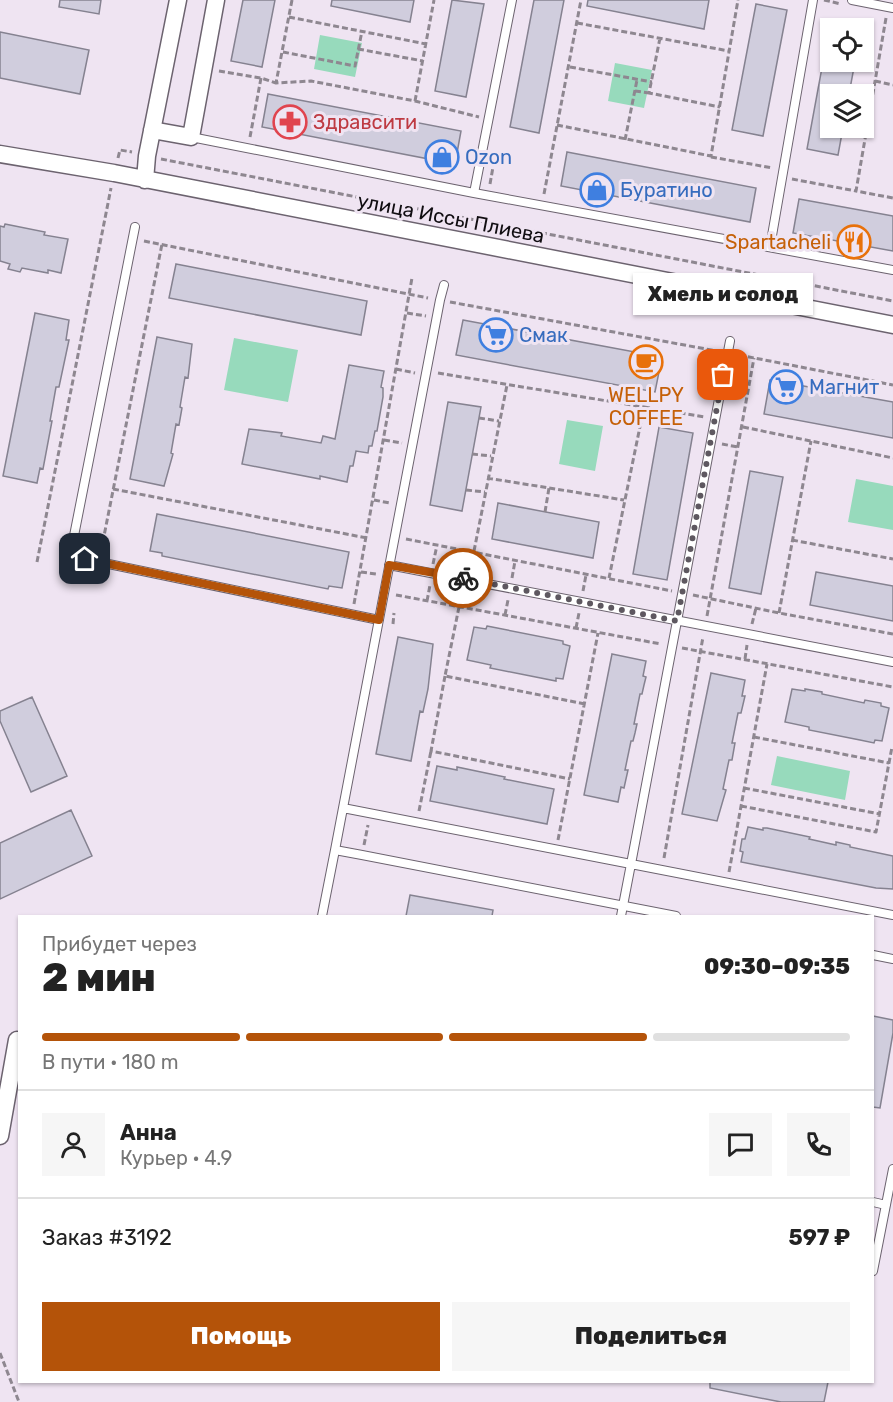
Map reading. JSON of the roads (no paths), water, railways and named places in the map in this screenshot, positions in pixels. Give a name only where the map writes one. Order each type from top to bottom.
[{"type":"street","points":[[145,180],[141,154],[152,130],[178,0]]},
{"type":"street","points":[[152,130],[191,137],[216,0]]},
{"type":"street","name":"улица Иссы Плиева","points":[[0,154],[114,173],[893,325]]},
{"type":"street","points":[[0,1136],[17,1040]]},
{"type":"lane","points":[[474,193],[512,0]]},
{"type":"lane","points":[[770,247],[813,0]]},
{"type":"lane","points":[[852,0],[890,10]]},
{"type":"lane","name":"улица Иссы Плиева","points":[[191,137],[474,193],[893,270]]},
{"type":"lane","points":[[135,227],[70,556],[379,620]]},
{"type":"lane","points":[[322,915],[444,285]]},
{"type":"lane","points":[[621,915],[730,341]]},
{"type":"lane","points":[[389,565],[893,662]]},
{"type":"lane","points":[[343,808],[893,915]]},
{"type":"lane","points":[[335,850],[671,915]]},
{"type":"lane","points":[[874,955],[893,959]]},
{"type":"lane","points":[[874,1266],[893,1168]]},
{"type":"lane","points":[[874,1202],[886,1205]]},
{"type":"place","name":"Здравсити","points":[[290,122]]},
{"type":"place","name":"Ozon","points":[[442,157]]},
{"type":"place","name":"Буратино","points":[[597,190]]},
{"type":"place","name":"Spartacheli","points":[[854,242]]},
{"type":"place","name":"Смак","points":[[496,335]]},
{"type":"place","name":"WELLPY COFFEE","points":[[646,362]]},
{"type":"place","name":"Хмель и солод","points":[[723,375]]},
{"type":"place","name":"Магнит","points":[[786,387]]}]
